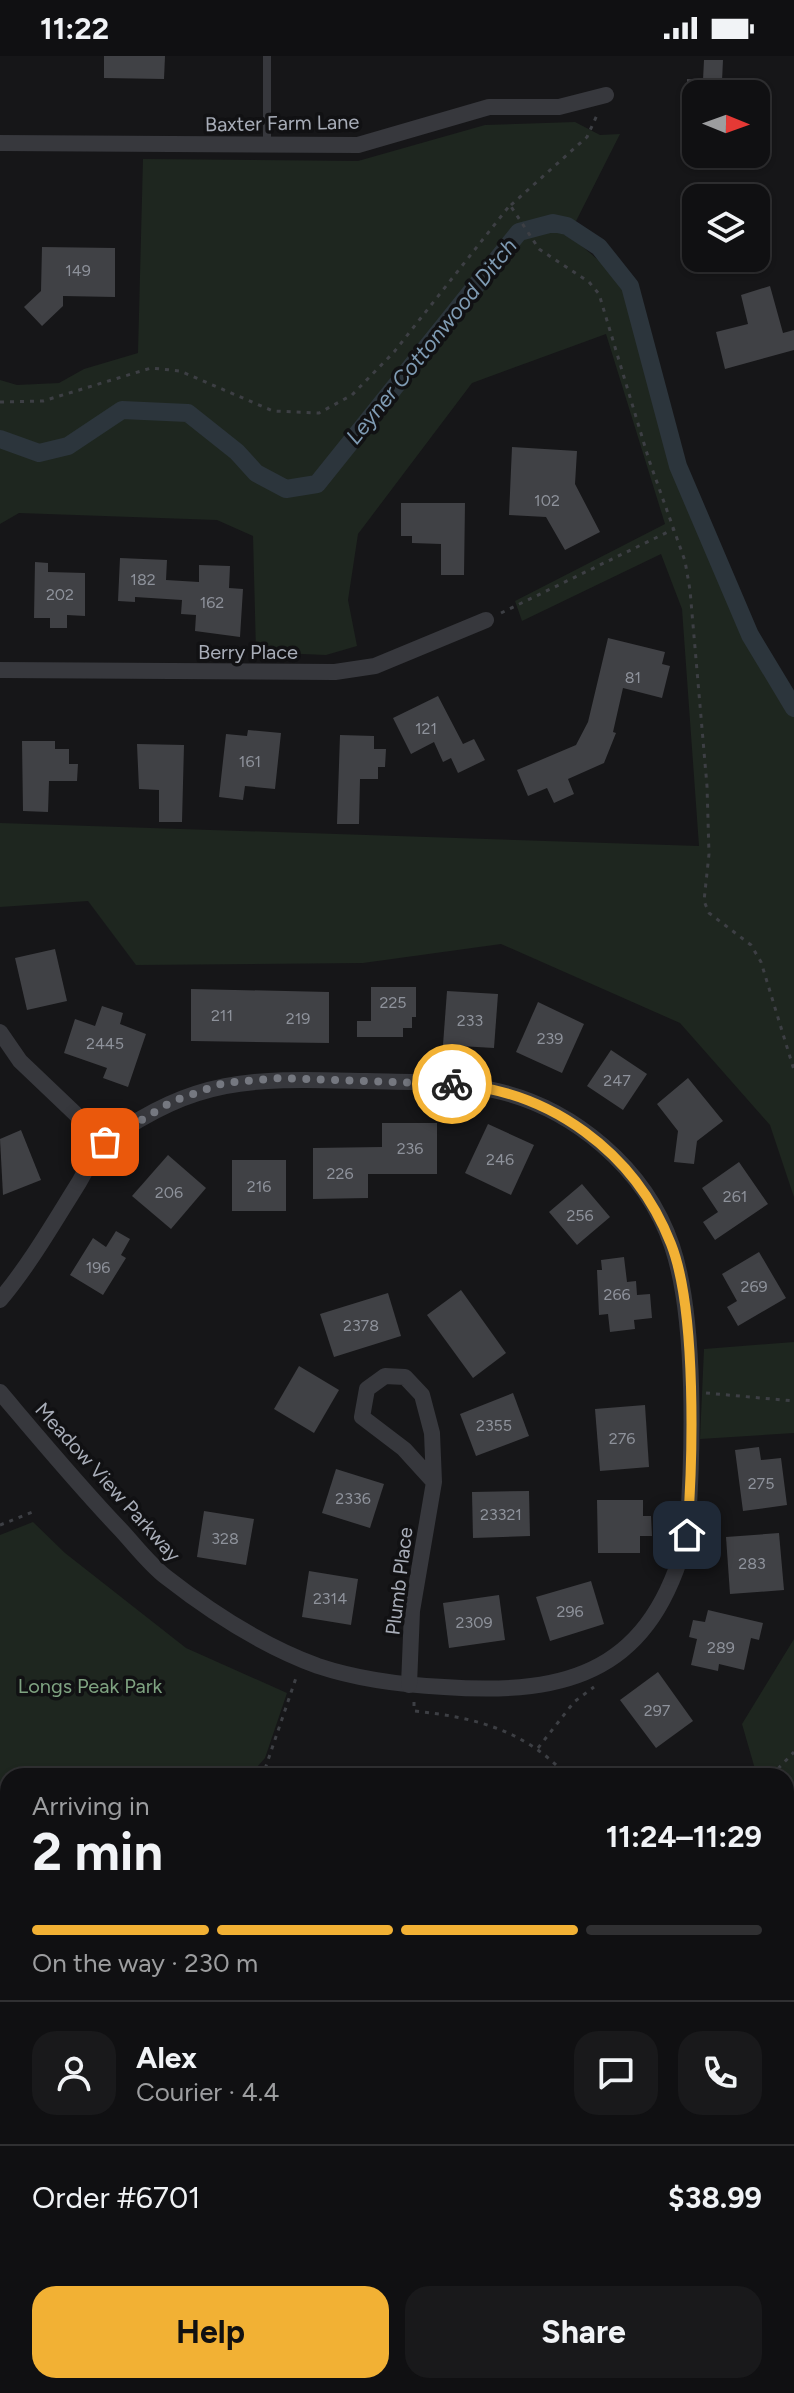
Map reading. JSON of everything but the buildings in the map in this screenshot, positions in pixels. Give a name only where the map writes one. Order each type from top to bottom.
[{"type":"street","name":"Baxter Farm Lane","points":[[0,143],[358,145],[489,107],[559,107],[606,95]]},
{"type":"street","name":"Berry Place","points":[[0,670],[335,672],[375,666],[486,620]]},
{"type":"street","points":[[0,1032],[20,1061],[105,1142]]},
{"type":"street","name":"Meadow View Parkway","points":[[0,1300],[22,1274],[105,1142],[173,1101],[224,1083],[281,1078],[461,1085],[493,1090],[554,1110],[604,1145],[645,1192],[672,1245],[686,1305],[690,1505],[687,1535],[673,1579],[644,1629],[610,1658],[562,1684],[499,1691],[412,1692],[301,1659],[245,1632],[164,1576],[81,1487],[0,1392]]},
{"type":"street","name":"Plumb Place","points":[[412,1692],[412,1611],[434,1482],[432,1433],[422,1395],[405,1377],[385,1376],[367,1389],[362,1417],[404,1449],[434,1482]]},
{"type":"lane","points":[[267,56],[267,143]]},
{"type":"path","points":[[0,402],[43,401],[151,368],[180,371],[273,411],[319,413],[352,395],[394,352],[510,205],[587,137],[606,95]]},
{"type":"path","points":[[510,205],[539,249],[589,282],[599,294],[649,460],[674,529],[690,590],[707,786],[709,854],[704,901],[709,913],[751,945],[761,962],[794,1070]]},
{"type":"path","points":[[514,607],[674,529]]},
{"type":"path","points":[[714,1393],[794,1401]]},
{"type":"path","points":[[0,1525],[35,1511]]},
{"type":"path","points":[[265,1768],[295,1685]]},
{"type":"path","points":[[538,1748],[574,1702],[599,1685]]},
{"type":"path","points":[[412,1692],[414,1711],[487,1723],[538,1748],[559,1768]]},
{"type":"path","points":[[779,1768],[794,1752]]},
{"type":"green space","points":[[575,122],[600,135],[620,134],[569,235],[625,283],[699,522],[729,595],[794,711],[794,1197],[770,1125],[680,1023],[501,944],[363,963],[136,965],[88,901],[0,907],[0,823],[699,846],[682,609],[661,554],[522,621],[515,601],[665,524],[606,334],[472,383],[358,534],[348,600],[357,646],[326,655],[256,652],[253,536],[217,520],[19,513],[0,524],[0,380],[17,385],[59,383],[84,369],[138,353],[143,159],[358,161],[485,125]]},
{"type":"green space","points":[[794,1342],[794,1433],[700,1439],[704,1349]]},
{"type":"green space","name":"Longs Peak Park","points":[[33,1522],[65,1553],[186,1648],[287,1693],[265,1758],[256,1768],[0,1768],[0,1535]]},
{"type":"green space","points":[[794,1639],[794,1768],[755,1768],[742,1724]]},
{"type":"waterway","name":"Leyner Cottonwood Ditch","points":[[0,439],[39,453],[68,446],[122,410],[188,413],[237,452],[256,473],[286,489],[317,484],[519,232],[553,223],[567,226],[599,247],[630,286],[678,466],[750,635],[794,708]]},
{"type":"way so far","points":[[105,1142],[173,1101],[224,1083],[281,1078],[452,1084]]},
{"type":"route","points":[[452,1084],[493,1090],[554,1110],[604,1145],[645,1192],[672,1245],[686,1305],[690,1505],[687,1535]]}]
